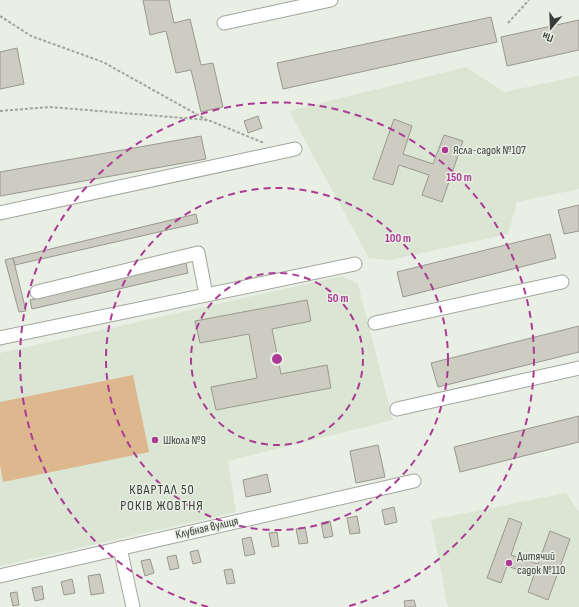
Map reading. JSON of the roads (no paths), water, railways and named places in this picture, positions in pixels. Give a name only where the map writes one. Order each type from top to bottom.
[{"type":"street","points":[[224,23],[331,0]]},
{"type":"street","points":[[0,213],[289,150]]},
{"type":"street","points":[[37,292],[198,253],[206,295]]},
{"type":"street","points":[[0,338],[355,264]]},
{"type":"street","points":[[375,323],[562,282]]},
{"type":"street","points":[[397,409],[579,368]]},
{"type":"street","name":"Клубная вулиця","points":[[0,576],[414,481]]},
{"type":"street","points":[[120,548],[133,607]]},
{"type":"place","name":"Ясла-садок №107","points":[[445,150]]},
{"type":"place","name":"Школа №9","points":[[155,440]]},
{"type":"place","name":"Дитячий садок №110","points":[[509,563]]},
{"type":"district","name":"КВАРТАЛ 50 РОКІВ ЖОВТНЯ","points":[[162,498]]}]
